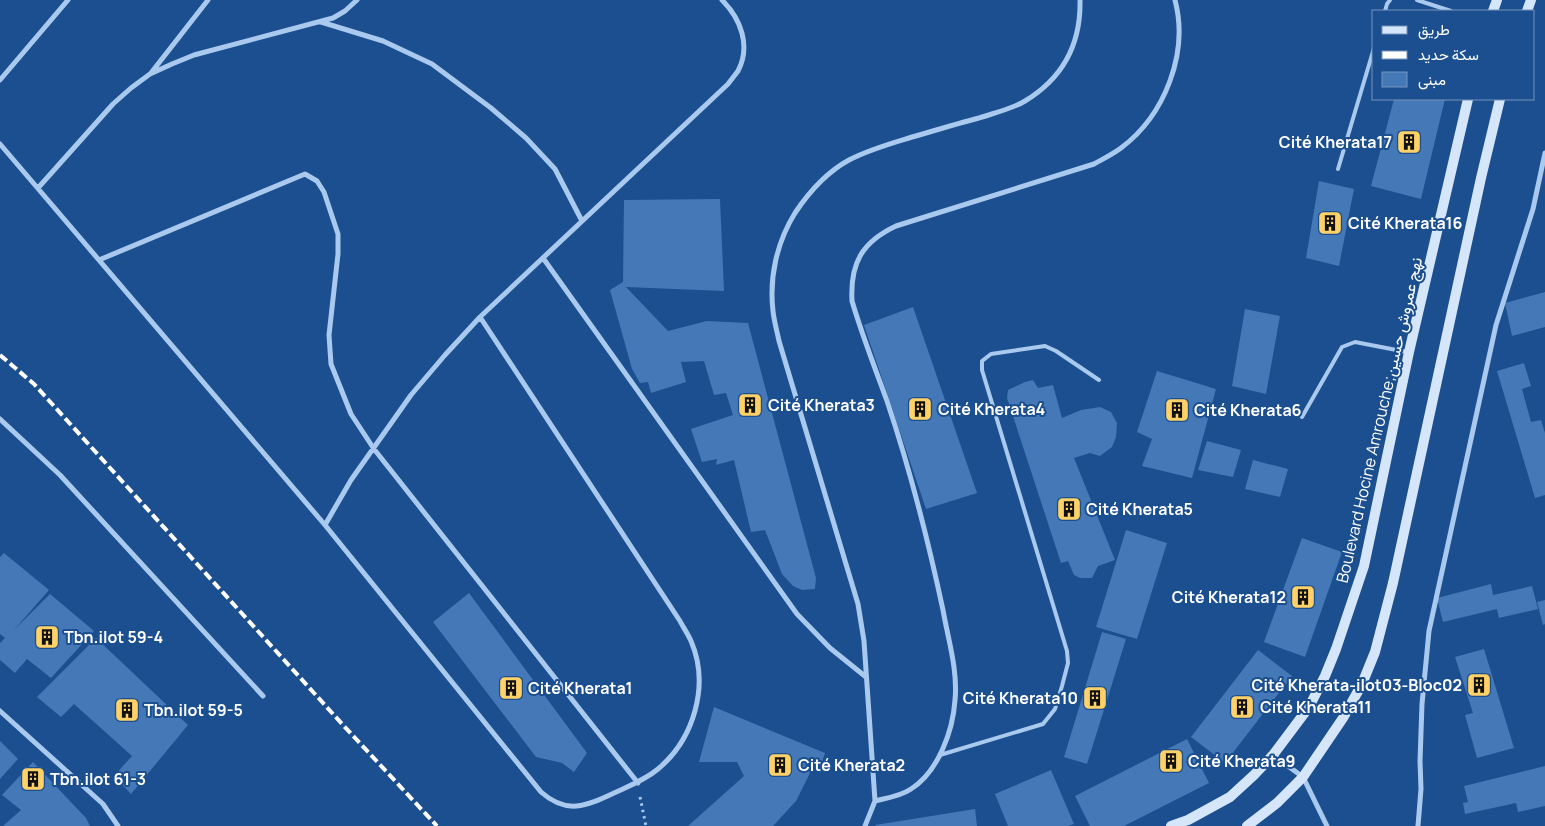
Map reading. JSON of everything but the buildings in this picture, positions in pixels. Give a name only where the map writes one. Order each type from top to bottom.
[{"type":"main road","name":"Boulevard Hocine Amrouche;نهج عمروش حسين","points":[[1171,826],[1188,820],[1230,797],[1273,755],[1309,707],[1325,676],[1364,566],[1409,352],[1468,100]]},
{"type":"main road","points":[[1247,826],[1277,803],[1303,777],[1343,718],[1362,684],[1376,652],[1393,584],[1500,100]]},
{"type":"street","points":[[0,80],[68,0]]},
{"type":"street","points":[[150,74],[208,0]]},
{"type":"street","points":[[38,188],[113,104],[150,74],[194,55],[333,18],[345,11],[357,0]]},
{"type":"street","points":[[325,526],[351,480],[411,395],[480,316],[728,84],[738,71],[743,56],[744,41],[740,26],[733,12],[722,0]]},
{"type":"street","points":[[865,826],[875,801],[864,641],[858,604],[779,340],[773,312],[772,282],[777,252],[788,225],[804,199],[824,178],[848,160],[876,148],[999,112],[1024,102],[1045,87],[1063,67],[1075,43],[1081,17],[1080,0]]},
{"type":"street","points":[[875,801],[910,790],[926,777],[940,755],[951,728],[955,700],[955,671],[937,581],[914,491],[887,402],[852,301],[851,285],[854,269],[860,255],[870,243],[882,233],[896,226],[1094,164],[1121,148],[1144,126],[1162,100],[1174,71],[1179,40],[1177,9],[1174,0]]},
{"type":"street","points":[[320,22],[383,41],[432,64],[492,108],[526,138],[555,169],[582,221]]},
{"type":"street","points":[[0,144],[325,526],[535,784],[551,801],[564,806],[577,807],[591,804],[638,783],[657,770],[674,753],[687,733],[696,711],[699,688],[698,664],[691,641],[680,621],[480,316]]},
{"type":"street","points":[[1418,826],[1421,788],[1422,704],[1429,631],[1496,325],[1533,209],[1545,153]]},
{"type":"street","points":[[99,260],[305,174],[317,180],[324,192],[338,234],[338,254],[329,335],[331,364],[351,414],[374,449],[638,783]]},
{"type":"street","points":[[543,258],[797,614],[830,648],[866,677]]},
{"type":"street","points":[[0,419],[60,475],[263,696]]},
{"type":"street","points":[[0,711],[104,804],[118,826]]},
{"type":"street","points":[[1273,755],[1303,777],[1327,826]]},
{"type":"lane","points":[[1417,0],[1448,10]]},
{"type":"lane","points":[[1338,169],[1372,55]]},
{"type":"lane","points":[[1302,417],[1342,347],[1355,342],[1409,352]]},
{"type":"lane","points":[[940,755],[1043,724],[1054,709],[1068,663],[1067,651],[1045,576],[982,370],[982,361],[991,354],[1044,346],[1056,351],[1099,380]]},
{"type":"path","points":[[638,783],[646,826]]},
{"type":"railway","points":[[0,355],[34,384],[437,826]]},
{"type":"place","name":"Cité Kherata17","points":[[1409,142]]},
{"type":"place","name":"Cité Kherata16","points":[[1330,223]]},
{"type":"place","name":"Cité Kherata3","points":[[750,405]]},
{"type":"place","name":"Cité Kherata4","points":[[920,409]]},
{"type":"place","name":"Cité Kherata6","points":[[1177,410]]},
{"type":"place","name":"Cité Kherata5","points":[[1069,509]]},
{"type":"place","name":"Cité Kherata12","points":[[1303,597]]},
{"type":"place","name":"Tbn.ilot 59-4","points":[[47,637]]},
{"type":"place","name":"Cité Kherata-ilot03-Bloc02","points":[[1479,685]]},
{"type":"place","name":"Cité Kherata1","points":[[511,688]]},
{"type":"place","name":"Cité Kherata10","points":[[1095,698]]},
{"type":"place","name":"Cité Kherata11","points":[[1242,707]]},
{"type":"place","name":"Tbn.ilot 59-5","points":[[127,710]]},
{"type":"place","name":"Cité Kherata9","points":[[1171,761]]},
{"type":"place","name":"Cité Kherata2","points":[[780,765]]},
{"type":"place","name":"Tbn.ilot 61-3","points":[[33,779]]}]
